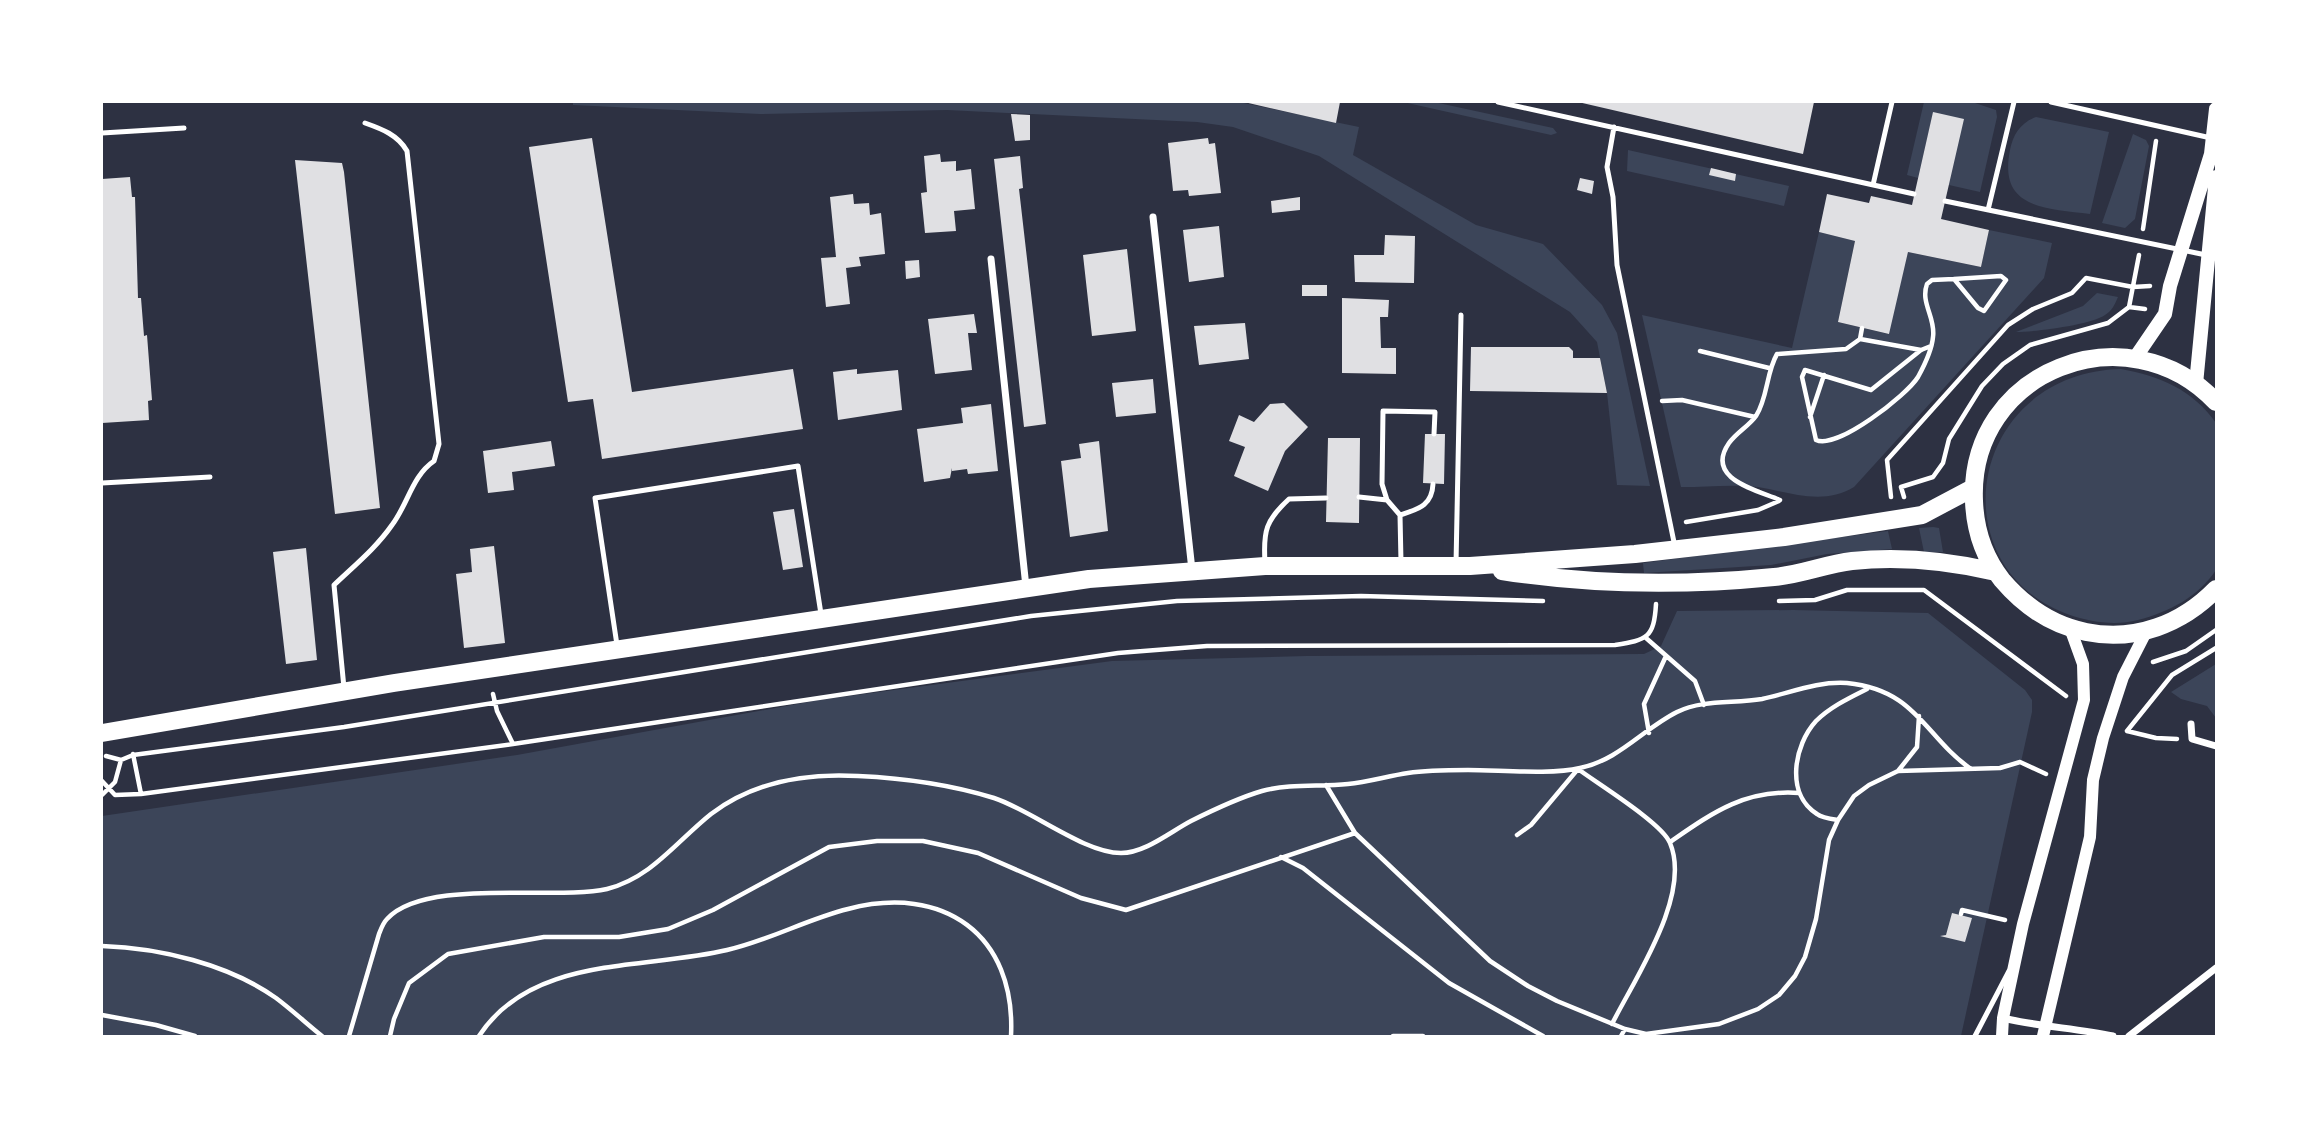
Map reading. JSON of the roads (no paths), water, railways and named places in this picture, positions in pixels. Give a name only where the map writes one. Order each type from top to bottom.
[{"type":"main road","points":[[2135,358],[2165,314],[2170,286],[2211,154],[2217,109]]},
{"type":"main road","points":[[2196,384],[2217,176],[2211,154]]},
{"type":"main road","points":[[2217,402],[2177,372],[2135,358],[2083,359],[2058,368],[2015,396],[1998,416],[1986,438],[1977,463],[1973,488],[1975,518],[1983,546],[1996,572],[2016,596],[2033,609],[2070,628],[2120,635],[2146,632],[2187,614],[2217,589]]},
{"type":"main road","points":[[102,733],[344,691],[618,652],[822,617],[1026,587],[1192,570],[1265,566],[1463,566],[1676,550],[1784,537],[1922,515],[1973,488]]},
{"type":"main road","points":[[1463,566],[1562,580],[1629,584],[1777,577],[1852,561],[1917,560],[1965,565],[1996,572]]},
{"type":"street","points":[[1153,217],[1192,570]]},
{"type":"street","points":[[991,259],[1026,587]]},
{"type":"street","points":[[2002,1037],[2003,1018],[2023,924],[2060,781],[2071,757],[2084,700],[2083,664],[2070,628]]},
{"type":"street","points":[[2044,1031],[2090,837],[2093,780],[2123,677],[2146,632]]},
{"type":"street","points":[[2191,724],[2192,739],[2217,746]]},
{"type":"street","points":[[2129,1037],[2217,968]]},
{"type":"street","points":[[2003,1018],[2044,1031],[2072,1027],[2113,1037]]},
{"type":"lane","points":[[1499,102],[1914,194]]},
{"type":"lane","points":[[1873,185],[1892,102]]},
{"type":"lane","points":[[1988,210],[2014,102]]},
{"type":"lane","points":[[2050,102],[2159,124],[2213,139]]},
{"type":"lane","points":[[344,691],[334,584],[378,544],[395,521],[421,470],[434,461],[439,444],[407,151],[402,142],[387,131],[365,123]]},
{"type":"lane","points":[[1614,127],[1607,167],[1613,197],[1617,265],[1676,550]]},
{"type":"lane","points":[[102,133],[184,128]]},
{"type":"lane","points":[[1945,201],[2209,256]]},
{"type":"lane","points":[[1461,315],[1463,566]]},
{"type":"lane","points":[[1401,565],[1400,515],[1387,500],[1382,484],[1383,411],[1435,412],[1434,434]]},
{"type":"lane","points":[[618,652],[595,498],[798,466],[822,617]]},
{"type":"lane","points":[[102,483],[210,477]]},
{"type":"lane","points":[[1400,515],[1423,508],[1433,495],[1433,484]]},
{"type":"lane","points":[[1359,497],[1387,500]]},
{"type":"lane","points":[[1265,566],[1264,538],[1272,515],[1289,499],[1326,498]]},
{"type":"lane","points":[[1975,1037],[2015,959]]}]
